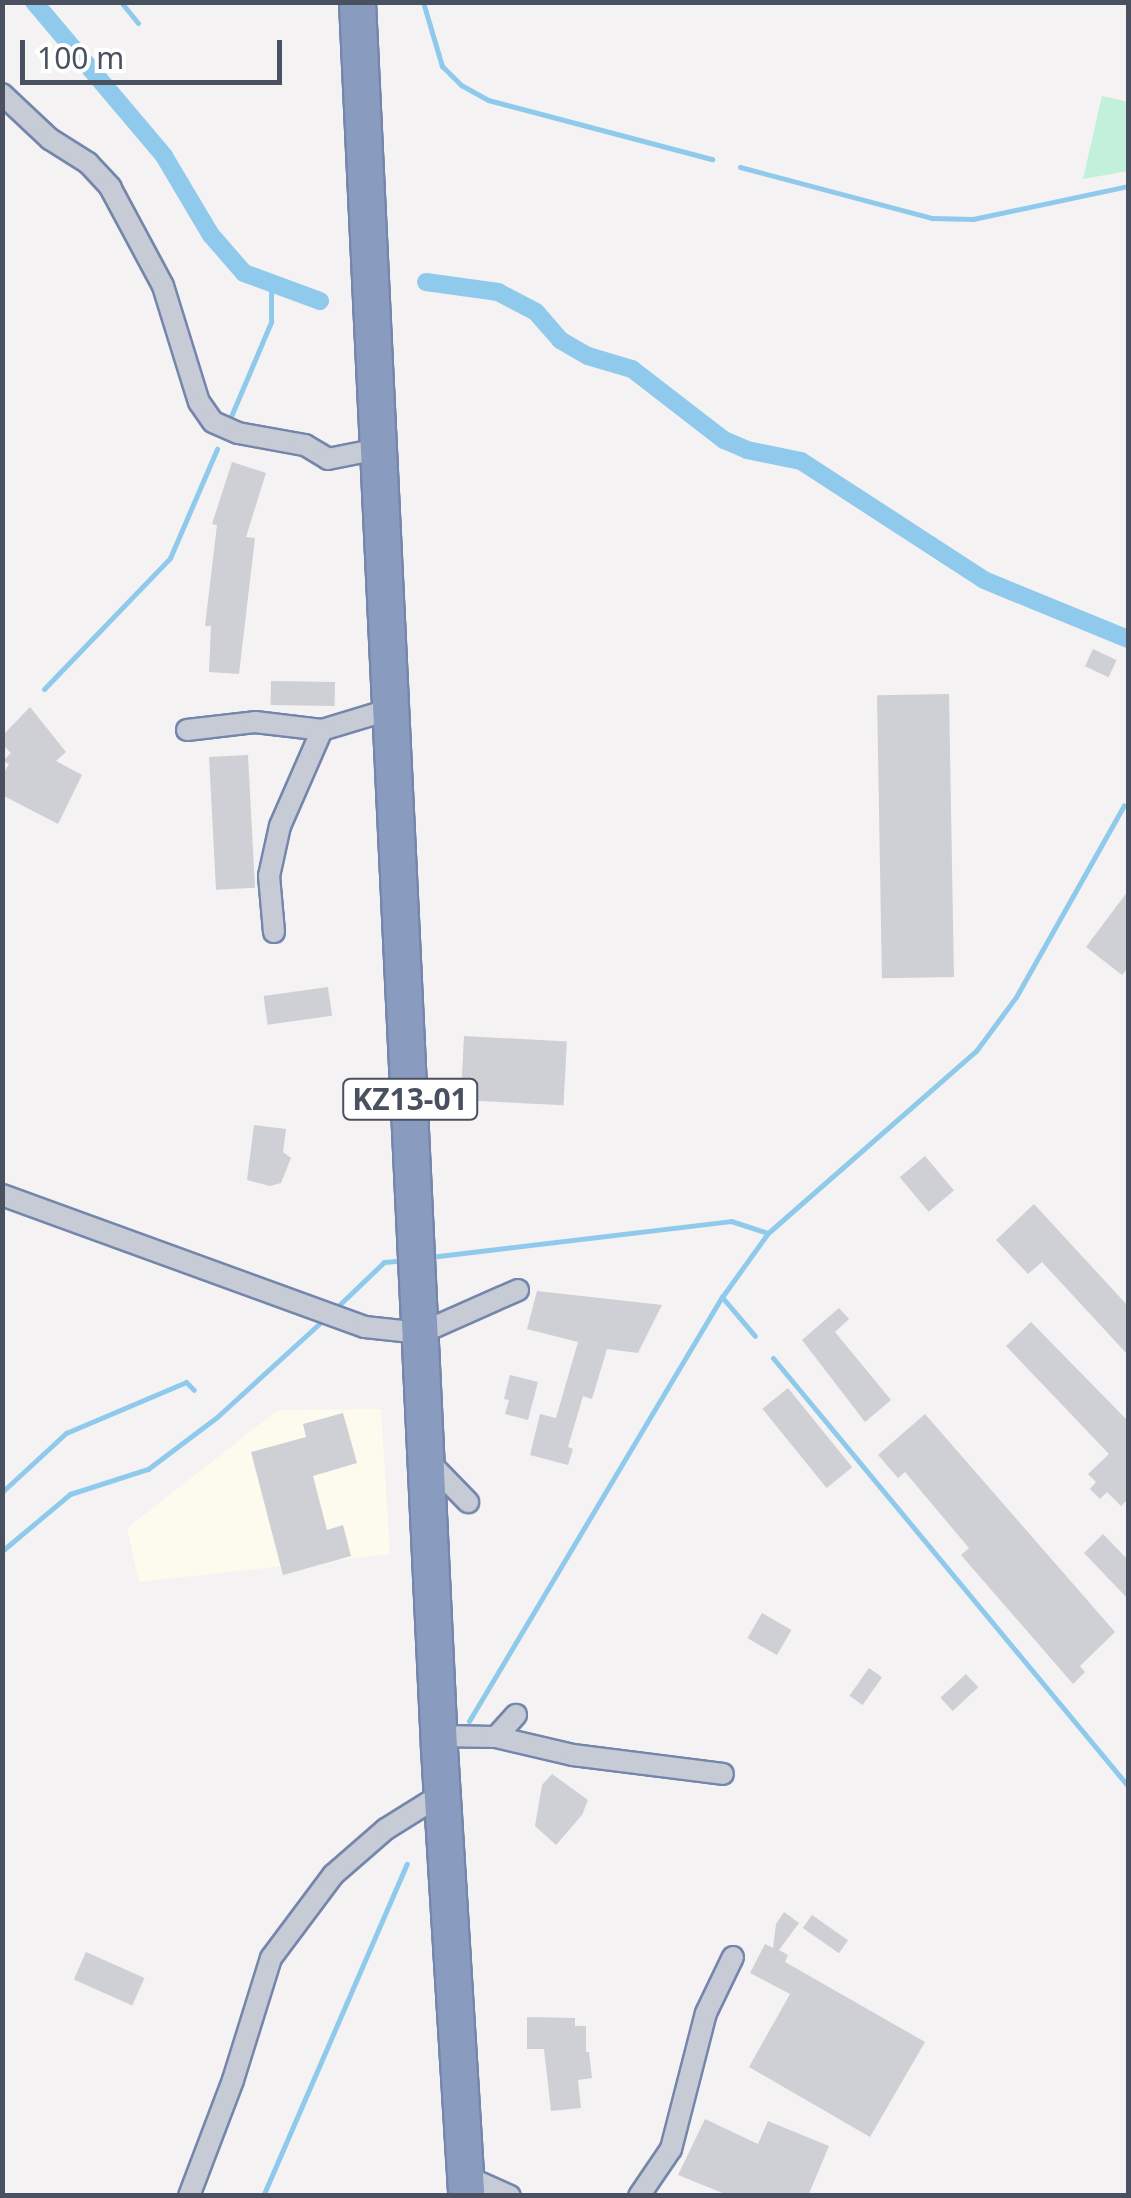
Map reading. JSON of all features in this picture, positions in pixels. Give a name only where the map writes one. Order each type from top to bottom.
[{"type":"highway","name":"KZ13-01","points":[[357,2],[439,1736],[466,2186]]},
{"type":"street","points":[[4,98],[50,138],[88,163],[118,200],[163,286],[199,402],[213,422],[238,434],[306,444],[328,460],[378,449]]},
{"type":"street","points":[[187,730],[254,722],[322,730],[391,709]]},
{"type":"street","points":[[274,932],[269,876],[280,826],[322,730]]},
{"type":"street","points":[[2,1195],[346,1322],[421,1333],[518,1290]]},
{"type":"street","points":[[427,1460],[468,1502]]},
{"type":"street","points":[[496,1737],[516,1715]]},
{"type":"street","points":[[439,1736],[496,1737],[573,1755],[723,1774]]},
{"type":"street","points":[[189,2196],[233,2080],[271,1958],[333,1874],[386,1829],[442,1794]]},
{"type":"street","points":[[639,2196],[671,2149],[706,2013],[733,1957]]},
{"type":"street","points":[[466,2186],[510,2196]]},
{"type":"shaded area","points":[[381,1409],[390,1554],[139,1582],[127,1528],[278,1410]]},
{"type":"green space","points":[[1102,96],[1128,102],[1128,171],[1083,179]]},
{"type":"building","points":[[232,462],[266,473],[246,537],[255,538],[239,674],[209,672],[211,626],[205,626],[217,525],[212,524]]},
{"type":"building","points":[[1093,649],[1117,660],[1109,677],[1085,666]]},
{"type":"building","points":[[271,681],[335,682],[335,706],[271,705]]},
{"type":"building","points":[[949,694],[954,977],[882,978],[877,695]]},
{"type":"building","points":[[30,707],[66,752],[56,761],[82,775],[58,824],[2,795],[2,776],[9,764],[3,761],[11,753],[2,744],[2,736]]},
{"type":"building","points":[[248,755],[255,888],[216,890],[209,757]]},
{"type":"building","points":[[1128,891],[1128,968],[1122,975],[1086,947]]},
{"type":"building","points":[[328,987],[332,1016],[268,1025],[264,996]]},
{"type":"building","points":[[464,1036],[567,1041],[564,1105],[461,1100]]},
{"type":"building","points":[[254,1125],[286,1129],[283,1152],[291,1158],[281,1183],[270,1186],[247,1180]]},
{"type":"building","points":[[925,1156],[954,1190],[929,1212],[900,1177]]},
{"type":"building","points":[[1034,1204],[1128,1306],[1128,1355],[1042,1262],[1028,1274],[996,1240]]},
{"type":"building","points":[[537,1291],[662,1305],[638,1353],[607,1349],[592,1399],[583,1396],[568,1447],[573,1449],[568,1465],[530,1455],[540,1414],[556,1418],[578,1342],[527,1329]]},
{"type":"building","points":[[839,1308],[849,1319],[835,1332],[891,1400],[865,1422],[802,1340]]},
{"type":"building","points":[[1031,1322],[1128,1421],[1128,1499],[1121,1506],[1107,1492],[1100,1499],[1090,1489],[1096,1482],[1088,1474],[1109,1454],[1006,1346]]},
{"type":"building","points":[[510,1375],[538,1382],[528,1420],[505,1414]]},
{"type":"building","points":[[788,1388],[852,1467],[827,1488],[762,1409]]},
{"type":"building","points":[[343,1413],[357,1463],[313,1476],[327,1530],[343,1525],[351,1556],[283,1575],[251,1452],[306,1437],[303,1424]]},
{"type":"building","points":[[925,1414],[1115,1632],[1080,1666],[1085,1672],[1073,1684],[961,1555],[969,1548],[905,1472],[898,1478],[878,1455]]},
{"type":"building","points":[[1103,1534],[1128,1560],[1128,1599],[1084,1553]]},
{"type":"building","points":[[762,1613],[791,1630],[777,1655],[748,1638]]},
{"type":"building","points":[[869,1668],[882,1677],[863,1705],[849,1696]]},
{"type":"building","points":[[966,1674],[978,1687],[953,1711],[940,1698]]},
{"type":"building","points":[[552,1774],[588,1800],[582,1815],[556,1845],[535,1826],[542,1785]]},
{"type":"building","points":[[784,1912],[799,1923],[779,1950],[788,1955],[785,1962],[925,2042],[870,2137],[749,2067],[790,1994],[750,1973],[765,1944],[773,1948],[776,1924]]},
{"type":"building","points":[[812,1915],[848,1940],[839,1953],[803,1928]]},
{"type":"building","points":[[86,1952],[144,1978],[132,2005],[74,1979]]},
{"type":"building","points":[[527,2017],[575,2018],[575,2026],[586,2026],[592,2078],[578,2080],[581,2108],[551,2111],[544,2049],[527,2049]]},
{"type":"building","points":[[705,2119],[758,2144],[768,2121],[829,2146],[808,2196],[730,2196],[678,2175]]},
{"type":"waterway","points":[[34,2],[164,156],[211,235],[244,273],[320,301]]},
{"type":"waterway","points":[[121,2],[138,23]]},
{"type":"waterway","points":[[423,2],[442,66],[461,85],[488,100],[712,159]]},
{"type":"waterway","points":[[740,167],[932,218],[973,219],[1128,186]]},
{"type":"waterway","points":[[426,282],[498,292],[536,312],[560,340],[588,356],[632,369],[724,440],[747,450],[801,461],[984,580],[1128,639]]},
{"type":"waterway","points":[[229,421],[271,322],[271,283]]},
{"type":"waterway","points":[[44,689],[170,558],[217,449]]},
{"type":"waterway","points":[[469,1721],[722,1297],[768,1233],[976,1051],[1016,997],[1124,805]]},
{"type":"waterway","points":[[430,1257],[731,1221],[768,1233]]},
{"type":"waterway","points":[[335,1309],[384,1262],[396,1261]]},
{"type":"waterway","points":[[722,1297],[755,1336]]},
{"type":"waterway","points":[[2,1551],[70,1494],[148,1469],[217,1417],[320,1323]]},
{"type":"waterway","points":[[773,1358],[1128,1786]]},
{"type":"waterway","points":[[2,1492],[66,1433],[186,1382],[194,1390]]},
{"type":"waterway","points":[[263,2196],[407,1864]]}]
